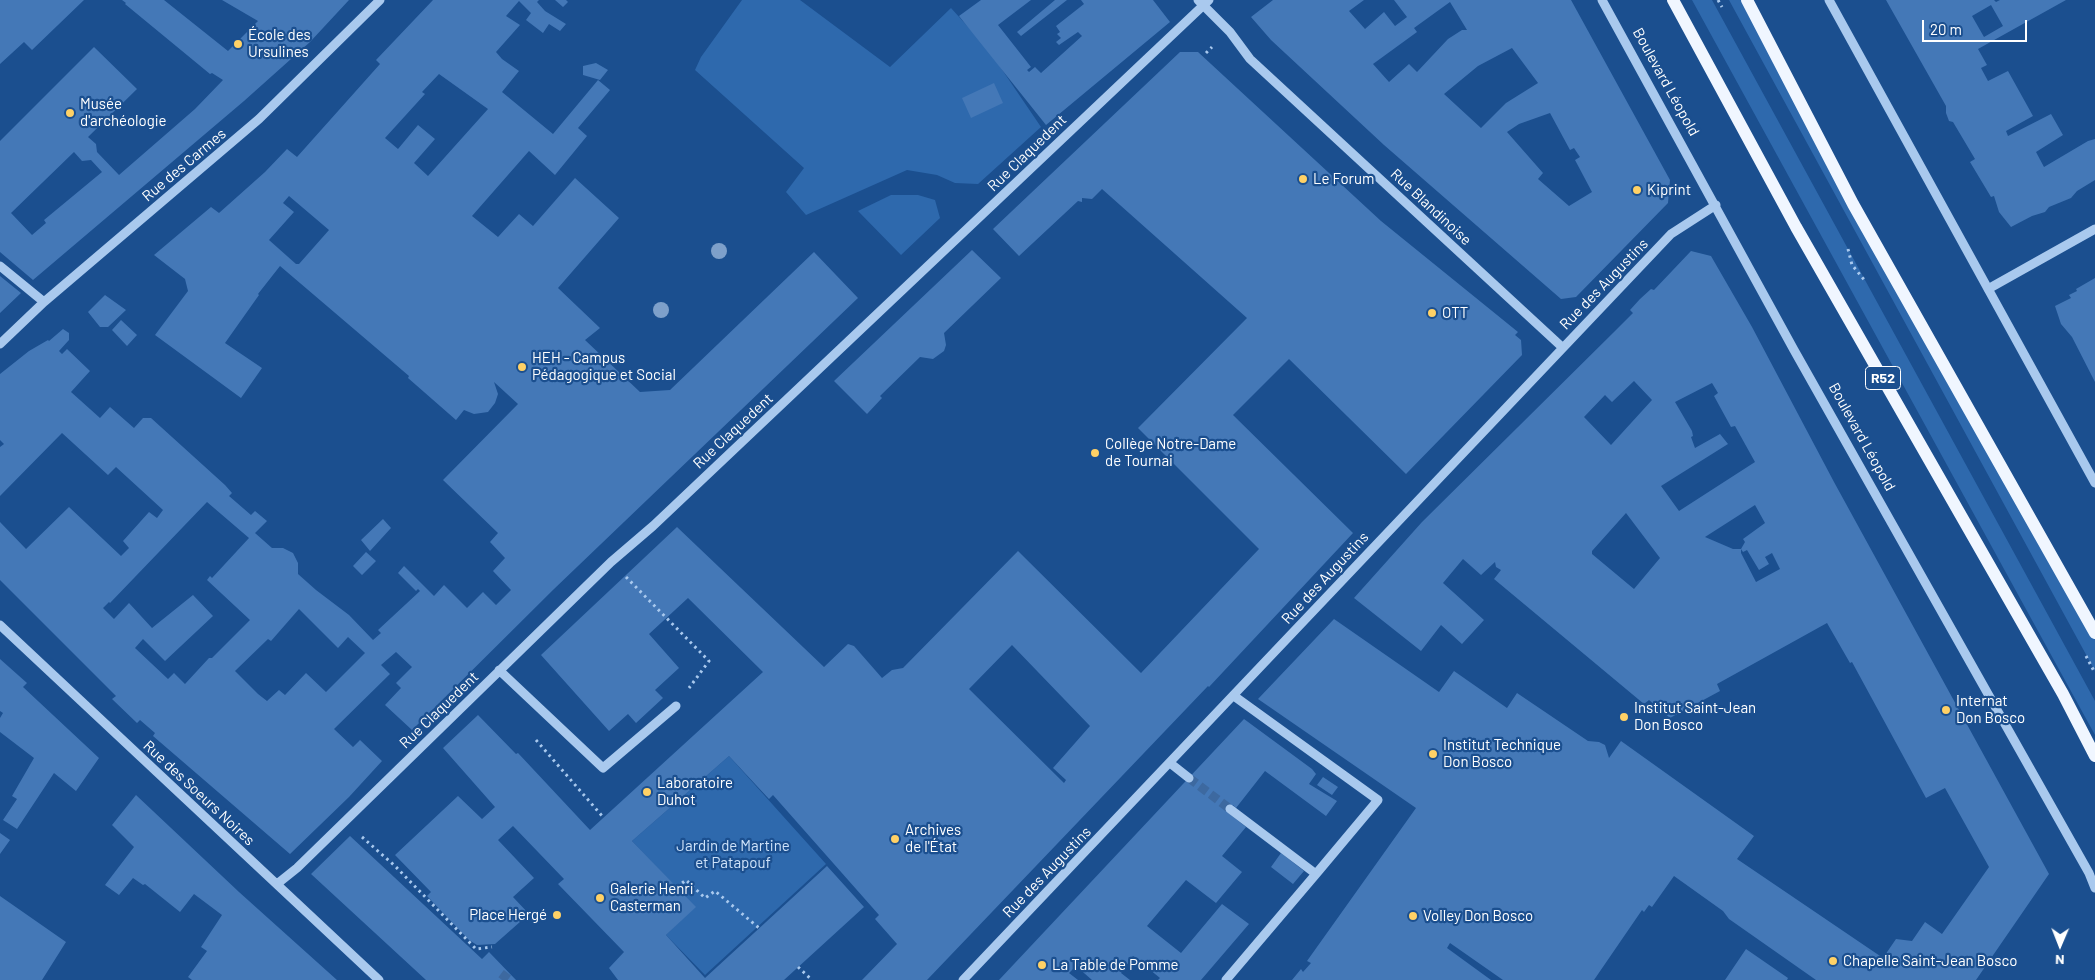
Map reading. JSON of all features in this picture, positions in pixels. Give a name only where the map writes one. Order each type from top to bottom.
[{"type":"main road","name":"R52","points":[[1673,0],[1796,227],[2063,694],[2095,756]]},
{"type":"main road","points":[[1747,0],[1853,204],[2095,633]]},
{"type":"street","name":"Rue des Carmes","points":[[0,344],[44,302],[259,119],[380,0]]},
{"type":"street","name":"Boulevard Léopold","points":[[1602,0],[1794,350],[2089,873],[2095,888]]},
{"type":"street","points":[[1829,0],[2095,483]]},
{"type":"street","name":"Rue Blandinoise","points":[[1203,2],[1230,32],[1250,59],[1562,347]]},
{"type":"street","name":"Rue Claquedent","points":[[277,884],[347,819],[612,562],[895,297],[1203,2]]},
{"type":"street","name":"Rue des Augustins","points":[[963,980],[1671,234],[1716,205]]},
{"type":"street","points":[[1988,289],[2095,229]]},
{"type":"street","points":[[0,266],[44,302]]},
{"type":"street","name":"Rue des Soeurs Noires","points":[[0,625],[379,980]]},
{"type":"street","points":[[499,670],[604,768],[676,706]]},
{"type":"street","points":[[1226,980],[1378,800],[1234,696]]},
{"type":"street","points":[[1170,763],[1189,778]]},
{"type":"street","points":[[1230,809],[1316,874]]},
{"type":"path","points":[[612,562],[709,661],[676,706]]},
{"type":"path","points":[[532,735],[603,817]]},
{"type":"path","points":[[347,819],[352,828],[395,866],[476,948],[492,947]]},
{"type":"path","points":[[677,887],[686,880],[705,898],[715,891],[759,928]]},
{"type":"path","points":[[798,967],[812,980]]},
{"type":"green space","points":[[742,0],[800,0],[890,67],[951,8],[988,49],[1041,127],[978,184],[955,183],[937,175],[907,170],[806,215],[786,192],[804,168],[695,70],[701,57]]},
{"type":"green space","points":[[1692,0],[1712,0],[2095,701],[2095,735]]},
{"type":"green space","points":[[1729,0],[1747,0],[2095,635],[2095,671]]},
{"type":"green space","points":[[891,195],[918,195],[935,200],[940,218],[901,255],[858,211]]},
{"type":"green space","name":"Jardin de Martine et Patapouf","points":[[729,756],[826,864],[705,975],[666,935],[695,907],[632,841]]},
{"type":"building","points":[[0,0],[84,0],[32,50],[24,42],[0,64]]},
{"type":"building","points":[[122,0],[164,0],[228,51],[258,21],[222,0],[349,0],[310,42],[244,101],[33,280],[0,252],[0,141],[94,47],[137,89],[88,137],[96,144],[97,152],[119,175],[195,109],[223,80],[212,73],[210,74]],"holes":[[[74,152],[82,161],[91,160],[102,172],[44,220],[46,223],[32,235],[11,213]]]},
{"type":"building","points":[[433,0],[539,0],[537,2],[545,11],[566,24],[560,31],[549,24],[543,33],[526,20],[531,13],[519,1],[506,16],[520,25],[496,52],[502,59],[519,71],[502,92],[553,134],[598,80],[610,90],[578,128],[587,136],[555,175],[529,151],[472,216],[498,237],[519,214],[533,226],[575,178],[619,218],[558,288],[600,328],[585,340],[640,392],[670,390],[814,252],[858,298],[554,589],[412,730],[385,705],[401,688],[396,683],[412,667],[396,652],[381,665],[390,674],[334,729],[353,747],[360,740],[382,761],[349,797],[290,854],[153,736],[155,733],[140,720],[137,723],[112,699],[116,696],[0,580],[0,522],[26,549],[69,507],[121,556],[129,548],[123,541],[149,512],[157,518],[163,510],[116,467],[108,475],[62,433],[0,496],[0,447],[4,444],[0,440],[0,374],[29,351],[49,341],[63,329],[69,333],[69,340],[59,351],[62,354],[67,349],[90,371],[71,392],[100,418],[110,407],[134,428],[143,418],[151,418],[225,485],[232,493],[229,496],[251,515],[255,511],[267,521],[255,533],[272,548],[283,548],[293,553],[298,563],[298,574],[349,615],[373,640],[381,633],[378,630],[420,591],[418,589],[416,591],[398,573],[404,566],[434,596],[444,585],[467,608],[483,592],[496,605],[511,590],[493,571],[505,558],[490,542],[498,533],[443,480],[518,404],[494,382],[498,394],[495,403],[488,412],[474,414],[464,410],[456,420],[408,378],[409,376],[280,266],[258,294],[225,343],[262,368],[241,398],[155,335],[188,291],[185,279],[154,255],[211,207],[219,213],[265,172],[287,149],[297,157],[380,64],[376,60]],"holes":[[[439,74],[488,109],[428,176],[414,163],[435,139],[418,125],[398,149],[385,138],[425,94],[422,92]],[[289,196],[329,230],[299,264],[296,264],[269,240],[294,212],[283,203]],[[207,502],[249,538],[212,578],[210,576],[207,580],[250,620],[212,658],[209,658],[185,684],[174,673],[168,679],[135,648],[143,639],[165,661],[213,616],[193,595],[152,628],[129,603],[114,619],[103,608]],[[299,609],[338,648],[348,637],[365,653],[326,692],[306,673],[285,695],[279,690],[267,701],[235,671],[268,639],[271,641]]]},
{"type":"building","points":[[555,0],[566,0],[568,2],[563,7]]},
{"type":"building","points":[[981,0],[1031,0],[998,25],[1031,67],[1027,70],[1029,72],[1035,67],[1041,73],[1082,36],[1078,32],[1059,45],[1056,42],[1061,38],[1057,34],[1060,32],[1056,26],[1084,4],[1081,0],[1153,0],[1170,22],[1046,125],[959,16]]},
{"type":"building","points":[[1055,0],[1067,0],[1021,36],[1017,32]]},
{"type":"building","points":[[1273,0],[1364,0],[1349,11],[1365,29],[1384,12],[1395,26],[1407,17],[1394,0],[1571,0],[1670,180],[1668,203],[1576,297],[1561,299],[1384,145],[1271,40],[1251,17]],"holes":[[[1450,2],[1467,30],[1462,30],[1448,39],[1417,72],[1409,64],[1389,82],[1373,64],[1417,32],[1414,28]],[[1512,48],[1538,83],[1506,103],[1481,128],[1444,94],[1478,66]],[[1550,113],[1570,150],[1574,148],[1580,157],[1575,160],[1592,192],[1569,206],[1538,179],[1543,173],[1507,132],[1519,124]]]},
{"type":"building","points":[[1886,0],[1994,0],[1996,2],[2000,0],[2066,0],[1978,49],[1987,65],[1981,68],[1988,81],[2008,71],[2033,116],[2006,131],[2008,136],[2051,114],[2063,135],[2036,152],[2044,167],[2088,141],[2095,139],[2095,180],[2077,191],[2071,198],[2011,227],[1999,212],[1994,196],[1991,197],[1970,162],[1975,159],[1953,122],[1949,121],[1946,106]],"holes":[[[1991,5],[2003,26],[1984,37],[1972,16]]]},
{"type":"building","points":[[1180,52],[1198,52],[1381,221],[1518,332],[1515,335],[1521,340],[1522,355],[1406,474],[1289,359],[1233,415],[1353,533],[1209,687],[927,980],[862,980],[897,944],[875,919],[879,915],[773,795],[769,799],[729,756],[632,841],[696,907],[666,935],[705,978],[827,866],[864,907],[784,980],[618,980],[609,968],[624,952],[558,884],[564,879],[513,826],[498,840],[534,878],[513,897],[529,914],[495,944],[477,945],[469,940],[427,896],[431,892],[395,855],[458,796],[482,819],[495,807],[443,748],[478,715],[516,754],[518,753],[590,830],[763,672],[688,598],[649,634],[679,668],[655,690],[663,698],[636,723],[628,714],[609,731],[541,655],[677,527],[824,667],[848,644],[854,646],[882,678],[892,670],[903,668],[1018,551],[1141,673],[1259,549],[1138,428],[1247,318],[1102,189],[1092,199],[1082,198],[1082,202],[1078,201],[1019,256],[993,229]],"holes":[[[1012,645],[1090,726],[1053,768],[1066,780],[1064,783],[969,689]]]},
{"type":"building","points":[[596,63],[608,70],[600,80],[583,75],[583,66]]},
{"type":"building","points":[[994,83],[1003,103],[971,118],[962,98]]},
{"type":"building","points":[[972,250],[1001,278],[944,333],[946,345],[944,351],[933,359],[920,357],[880,396],[882,398],[867,414],[834,381]]},
{"type":"building","name":"Institut Saint-Jean Don Bosco","points":[[1691,251],[1711,256],[1752,327],[1834,482],[2049,874],[1976,980],[1816,980],[1729,919],[1723,911],[1674,876],[1652,907],[1649,905],[1644,912],[1642,910],[1594,980],[1503,980],[1450,943],[1447,948],[1491,980],[1292,980],[1301,969],[1303,972],[1311,963],[1307,961],[1416,808],[1258,699],[1334,619],[1439,692],[1454,671],[1507,708],[1517,693],[1588,741],[1599,742],[1605,745],[1609,758],[1621,741],[1754,836],[1737,859],[1883,958],[1896,939],[1912,941],[1925,922],[1942,934],[1989,867],[1945,788],[1926,798],[1852,662],[1850,663],[1827,623],[1717,684],[1720,691],[1670,718],[1649,700],[1644,704],[1494,579],[1501,570],[1496,567],[1495,562],[1481,575],[1463,559],[1443,583],[1484,620],[1462,644],[1441,625],[1421,651],[1354,598],[1422,522],[1633,313],[1630,310],[1640,299],[1651,289],[1654,290]],"holes":[[[1634,381],[1652,400],[1611,445],[1584,417],[1605,395],[1612,402]],[[1712,383],[1718,393],[1714,396],[1731,427],[1735,426],[1755,462],[1679,511],[1661,486],[1728,444],[1720,434],[1695,448],[1691,437],[1693,436],[1692,431],[1675,402]],[[1755,505],[1765,523],[1743,539],[1745,542],[1741,549],[1733,549],[1705,537]],[[1626,513],[1660,558],[1634,589],[1592,554],[1592,551]],[[1741,549],[1743,552],[1747,550],[1759,570],[1769,564],[1765,557],[1772,553],[1780,569],[1756,582],[1741,553]]]},
{"type":"building","points":[[0,276],[21,293],[0,313]]},
{"type":"building","points":[[2095,278],[2095,382],[2072,337],[2061,324],[2055,306],[2071,298],[2069,295],[2077,291],[2076,289]]},
{"type":"building","points":[[105,295],[126,310],[108,327],[100,327],[88,312]]},
{"type":"building","points":[[121,320],[137,335],[127,346],[112,330]]},
{"type":"building","points":[[383,519],[391,528],[370,551],[361,540]]},
{"type":"building","points":[[366,552],[376,561],[362,575],[353,566]]},
{"type":"building","points":[[0,659],[27,683],[23,687],[99,758],[76,791],[54,773],[17,829],[3,820],[17,799],[12,796],[34,758],[0,732],[0,718],[3,713],[0,711]]},
{"type":"building","points":[[1244,719],[1312,769],[1316,774],[1309,784],[1337,801],[1326,816],[1265,771],[1236,808],[1233,805],[1227,812],[1246,827],[1222,856],[1242,872],[1216,903],[1186,880],[1147,926],[1181,953],[1222,904],[1249,924],[1201,980],[1158,980],[1160,978],[1133,956],[1121,973],[1130,980],[1092,980],[1076,966],[1069,973],[1078,980],[999,980]]},
{"type":"building","points":[[1323,777],[1338,787],[1332,795],[1317,785]]},
{"type":"building","points":[[136,795],[239,892],[337,980],[192,980],[188,977],[207,951],[201,947],[222,915],[194,894],[180,912],[145,884],[143,885],[133,878],[119,895],[105,885],[134,847],[112,825]]},
{"type":"building","points":[[0,833],[10,840],[0,854]]},
{"type":"building","points":[[350,836],[482,959],[489,952],[516,980],[426,980],[311,874]]},
{"type":"building","points":[[1281,853],[1304,871],[1293,884],[1271,867]]},
{"type":"building","points":[[0,896],[66,942],[42,980],[0,980]]},
{"type":"building","points":[[1746,949],[1788,978],[1787,980],[1725,980]]},
{"type":"tunnel","points":[[1189,778],[1230,809]]},
{"type":"tunnel","points":[[502,980],[508,972]]},
{"type":"place","name":"École des Ursulines","points":[[238,44]]},
{"type":"place","name":"Musée d'archéologie","points":[[70,113]]},
{"type":"place","name":"Le Forum","points":[[1303,179]]},
{"type":"place","name":"Kiprint","points":[[1637,190]]},
{"type":"place","name":"OTT","points":[[1432,313]]},
{"type":"place","name":"HEH - Campus Pédagogique et Social","points":[[522,367]]},
{"type":"place","name":"Collège Notre-Dame de Tournai","points":[[1095,453]]},
{"type":"place","name":"Internat Don Bosco","points":[[1946,710]]},
{"type":"place","name":"Institut Saint-Jean Don Bosco","points":[[1624,717]]},
{"type":"place","name":"Institut Technique Don Bosco","points":[[1433,754]]},
{"type":"place","name":"Laboratoire Duhot","points":[[647,792]]},
{"type":"place","name":"Archives de l'État","points":[[895,839]]},
{"type":"place","name":"Galerie Henri Casterman","points":[[600,898]]},
{"type":"place","name":"Place Hergé","points":[[557,915]]},
{"type":"place","name":"Volley Don Bosco","points":[[1413,916]]},
{"type":"place","name":"Chapelle Saint-Jean Bosco","points":[[1833,961]]},
{"type":"place","name":"La Table de Pomme","points":[[1042,965]]}]
